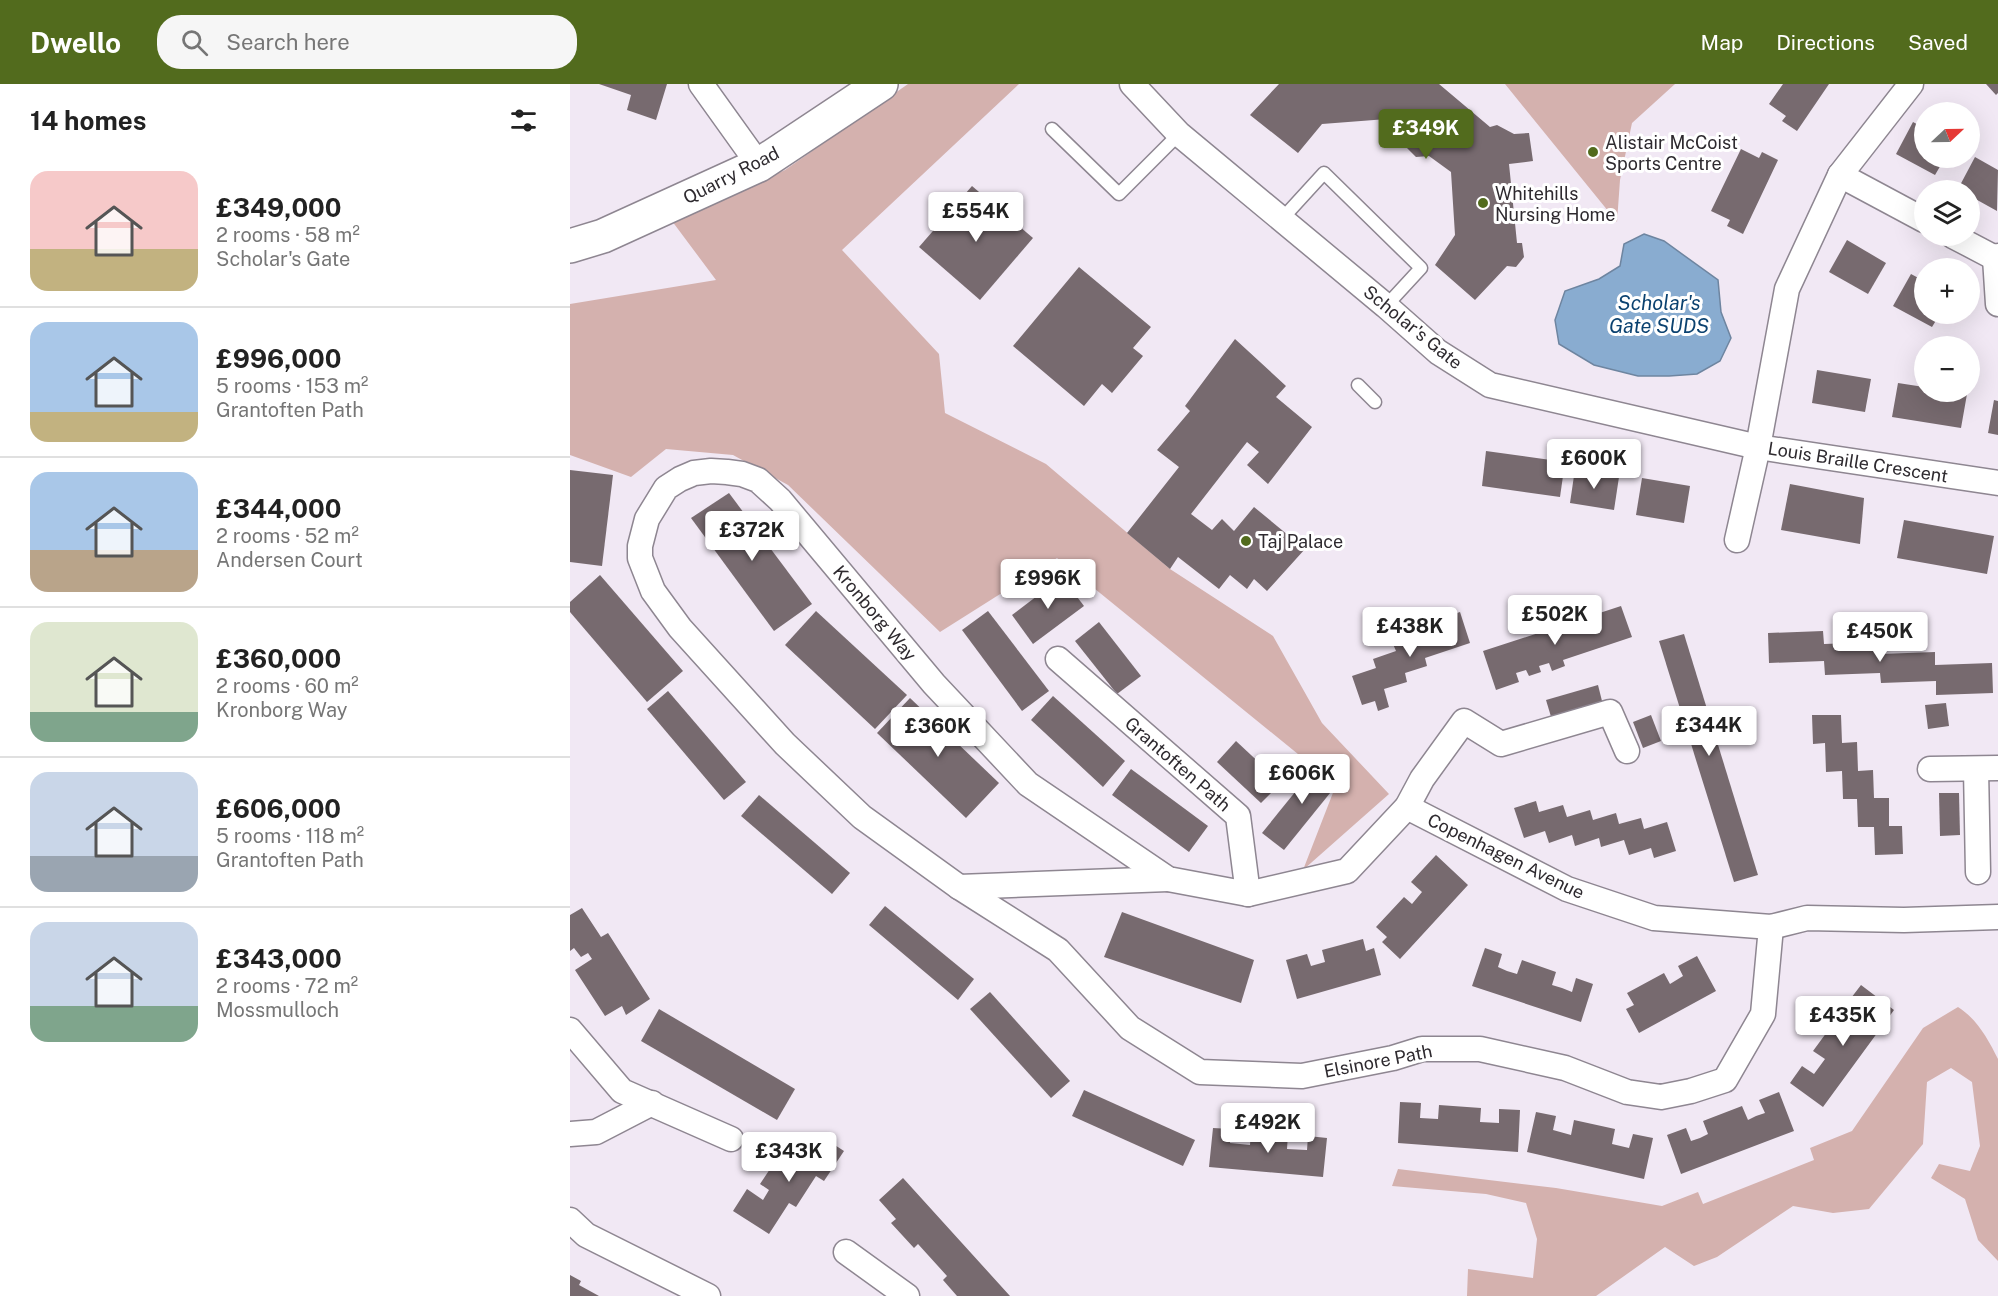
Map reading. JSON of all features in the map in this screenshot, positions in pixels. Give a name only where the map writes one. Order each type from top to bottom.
[{"type":"street","points":[[701,84],[759,165]]},
{"type":"street","name":"Quarry Road","points":[[570,246],[603,236],[759,165],[881,84]]},
{"type":"street","name":"Scholar's Gate","points":[[1132,84],[1179,134],[1438,352],[1491,385],[1758,447]]},
{"type":"street","name":"Louis Braille Crescent","points":[[1911,84],[1840,175],[1787,289],[1758,447],[1998,483]]},
{"type":"street","points":[[1840,175],[1914,215]]},
{"type":"street","points":[[1973,246],[1996,257],[1998,304]]},
{"type":"street","points":[[1737,540],[1758,447]]},
{"type":"street","name":"Kronborg Way","points":[[959,886],[862,817],[785,744],[680,628],[653,591],[640,558],[640,546],[647,519],[666,488],[694,473],[711,471],[742,474],[758,480],[780,500],[934,684],[1029,784],[1168,879],[1248,894],[1347,871],[1407,807],[1422,779],[1464,721],[1501,744],[1610,712],[1627,751]]},
{"type":"street","name":"Grantoften Path","points":[[1058,659],[1238,816],[1248,894]]},
{"type":"street","points":[[1930,769],[1987,768],[1978,872]]},
{"type":"street","name":"Copenhagen Avenue","points":[[1407,807],[1567,889],[1654,918],[1771,927],[1807,918],[1904,920],[1998,917]]},
{"type":"street","points":[[959,886],[1168,879]]},
{"type":"street","name":"Elsinore Path","points":[[959,886],[1058,950],[1130,1028],[1200,1072],[1302,1077],[1393,1058],[1422,1049],[1480,1049],[1565,1068],[1627,1092],[1661,1097],[1691,1091],[1725,1080],[1763,1014],[1771,927]]},
{"type":"street","points":[[570,1030],[622,1090],[731,1139]]},
{"type":"street","points":[[570,1134],[596,1132],[652,1103]]},
{"type":"street","points":[[570,1220],[585,1235],[708,1296]]},
{"type":"street","points":[[846,1252],[906,1296]]},
{"type":"lane","points":[[1052,129],[1119,194],[1179,134]]},
{"type":"lane","points":[[1281,220],[1324,173],[1421,268],[1386,306]]},
{"type":"lane","points":[[1358,385],[1375,402]]},
{"type":"shaded area","points":[[908,84],[1019,84],[842,250],[939,354],[945,413],[1046,464],[1170,569],[1273,636],[1322,723],[1389,794],[1303,870],[1336,785],[1057,558],[940,632],[788,485],[733,455],[666,449],[631,477],[570,455],[570,304],[716,280],[672,221],[785,170]]},
{"type":"shaded area","name":"Alistair McCoist Sports Centre","points":[[1505,84],[1675,84],[1632,123],[1620,180],[1617,222]]},
{"type":"shaded area","points":[[1958,1007],[1976,1023],[1998,1059],[1998,1261],[1978,1240],[1965,1199],[1931,1178],[1939,1164],[1970,1171],[1980,1146],[1972,1082],[1951,1068],[1927,1082],[1923,1144],[1869,1209],[1833,1213],[1793,1206],[1717,1257],[1694,1266],[1665,1247],[1596,1296],[1467,1296],[1468,1269],[1533,1278],[1537,1239],[1526,1203],[1486,1194],[1392,1186],[1398,1169],[1556,1188],[1662,1206],[1698,1192],[1703,1204],[1814,1160],[1810,1148],[1852,1131],[1923,1028]]},
{"type":"water","name":"Scholar's Gate SUDS","points":[[1644,234],[1664,241],[1718,280],[1721,312],[1731,338],[1720,361],[1697,374],[1638,376],[1594,365],[1559,344],[1555,320],[1565,291],[1599,279],[1620,266],[1624,244]]},
{"type":"building","points":[[599,84],[667,84],[656,120],[627,110],[631,95]]},
{"type":"building","name":"Whitehills Nursing Home","points":[[1279,84],[1439,84],[1490,127],[1497,125],[1514,134],[1529,133],[1533,161],[1509,164],[1517,243],[1522,243],[1524,257],[1516,267],[1507,266],[1475,300],[1435,265],[1455,235],[1451,172],[1429,156],[1416,157],[1407,148],[1404,137],[1387,119],[1322,124],[1298,153],[1250,115]]},
{"type":"building","points":[[1783,84],[1829,84],[1797,131],[1782,121],[1786,116],[1769,104]]},
{"type":"building","points":[[1986,84],[1998,84],[1998,93],[1996,95]]},
{"type":"building","points":[[1913,122],[1914,123],[1914,164],[1896,154]]},
{"type":"building","points":[[1741,149],[1759,158],[1762,152],[1778,160],[1743,234],[1727,226],[1730,220],[1711,211]]},
{"type":"building","points":[[1980,160],[1998,170],[1997,211],[1980,202],[1980,180],[1963,180],[1969,168],[1980,168]]},
{"type":"building","points":[[1922,168],[1939,168],[1935,175]]},
{"type":"building","points":[[972,186],[1033,238],[980,300],[919,247]]},
{"type":"building","points":[[1847,240],[1886,263],[1868,294],[1829,272]]},
{"type":"building","points":[[1079,267],[1151,327],[1133,348],[1143,356],[1112,393],[1102,384],[1084,406],[1013,346]]},
{"type":"building","points":[[1911,274],[1914,276],[1914,317],[1893,306]]},
{"type":"building","points":[[1235,339],[1286,386],[1276,397],[1312,427],[1268,484],[1247,465],[1259,452],[1247,442],[1191,514],[1212,530],[1222,519],[1234,531],[1254,507],[1305,549],[1267,591],[1254,579],[1247,589],[1230,575],[1219,589],[1178,557],[1170,569],[1127,533],[1179,467],[1157,450],[1190,411],[1185,406]]},
{"type":"building","points":[[1817,370],[1871,379],[1865,412],[1812,403]]},
{"type":"building","points":[[1898,383],[1914,385],[1914,402],[1966,402],[1961,428],[1892,417]]},
{"type":"building","points":[[1994,400],[1998,401],[1998,435],[1988,433]]},
{"type":"building","points":[[1486,451],[1565,462],[1560,497],[1482,486]]},
{"type":"building","points":[[1575,469],[1619,477],[1614,510],[1570,503]]},
{"type":"building","points":[[570,470],[613,475],[602,566],[570,562]]},
{"type":"building","points":[[1642,478],[1690,486],[1684,523],[1636,515]]},
{"type":"building","points":[[1790,484],[1864,498],[1860,544],[1781,530]]},
{"type":"building","points":[[729,493],[812,604],[774,631],[691,518]]},
{"type":"building","points":[[1904,520],[1994,536],[1987,574],[1897,558]]},
{"type":"building","points":[[600,575],[683,671],[647,702],[570,612],[570,602]]},
{"type":"building","points":[[1062,577],[1084,606],[1033,644],[1012,615]]},
{"type":"building","points":[[1621,606],[1632,637],[1563,660],[1565,666],[1552,671],[1549,663],[1539,666],[1541,672],[1529,676],[1526,670],[1516,673],[1519,682],[1496,690],[1483,651]]},
{"type":"building","points":[[816,611],[907,695],[875,729],[785,645]]},
{"type":"building","points":[[988,611],[1049,691],[1022,711],[962,630]]},
{"type":"building","points":[[1460,612],[1470,643],[1425,658],[1427,666],[1405,673],[1407,682],[1384,689],[1389,707],[1378,711],[1375,701],[1362,705],[1352,676],[1376,668],[1373,659],[1396,651],[1393,644],[1416,636],[1413,628]]},
{"type":"building","points":[[1099,622],[1141,676],[1117,694],[1075,641]]},
{"type":"building","points":[[1823,631],[1824,644],[1879,642],[1880,654],[1935,652],[1935,665],[1992,663],[1993,693],[1936,695],[1936,681],[1881,683],[1880,673],[1825,675],[1824,661],[1769,663],[1768,633]]},
{"type":"building","points":[[1684,634],[1758,875],[1734,882],[1659,641]]},
{"type":"building","points":[[1598,685],[1603,705],[1552,720],[1546,700]]},
{"type":"building","points":[[668,691],[746,782],[724,800],[647,709]]},
{"type":"building","points":[[1053,696],[1125,761],[1103,787],[1031,720]]},
{"type":"building","points":[[910,698],[999,783],[966,818],[877,733]]},
{"type":"building","points":[[1946,703],[1949,726],[1928,729],[1925,705]]},
{"type":"building","points":[[1651,715],[1661,741],[1643,748],[1633,722]]},
{"type":"building","points":[[1812,715],[1841,715],[1842,743],[1857,742],[1858,771],[1873,770],[1874,798],[1889,798],[1889,826],[1902,826],[1903,854],[1875,855],[1874,827],[1858,827],[1857,799],[1843,799],[1842,771],[1826,772],[1825,743],[1813,744]]},
{"type":"building","points":[[1236,741],[1281,783],[1261,803],[1217,762]]},
{"type":"building","points":[[1321,760],[1343,777],[1284,850],[1262,833]]},
{"type":"building","points":[[1131,769],[1208,826],[1189,852],[1112,795]]},
{"type":"building","points":[[1939,793],[1959,793],[1960,835],[1940,836]]},
{"type":"building","points":[[759,795],[850,873],[832,894],[741,816]]},
{"type":"building","points":[[1536,801],[1539,812],[1563,805],[1567,817],[1590,810],[1593,820],[1616,813],[1619,824],[1641,818],[1644,829],[1667,822],[1676,851],[1654,858],[1651,848],[1629,855],[1624,840],[1601,847],[1599,838],[1575,846],[1572,835],[1549,843],[1545,831],[1524,838],[1514,808]]},
{"type":"building","points":[[1436,855],[1468,885],[1400,959],[1382,942],[1387,937],[1376,927],[1404,897],[1412,904],[1422,892],[1411,882]]},
{"type":"building","points":[[885,906],[974,979],[958,1000],[869,925]]},
{"type":"building","points":[[582,908],[601,937],[608,933],[650,999],[626,1015],[622,1006],[605,1016],[575,970],[592,959],[588,953],[581,957],[574,948],[570,951],[570,915]]},
{"type":"building","points":[[1122,912],[1254,960],[1241,1003],[1104,957]]},
{"type":"building","points":[[1363,939],[1366,951],[1374,948],[1381,975],[1297,999],[1286,960],[1307,954],[1311,966],[1325,962],[1322,950]]},
{"type":"building","points":[[1485,948],[1502,954],[1498,967],[1507,971],[1517,974],[1522,960],[1556,972],[1552,985],[1572,992],[1576,978],[1593,984],[1581,1022],[1472,986]]},
{"type":"building","points":[[1697,956],[1716,991],[1639,1033],[1626,1009],[1634,1005],[1627,993],[1664,973],[1670,984],[1683,976],[1678,966]]},
{"type":"building","points":[[1861,985],[1894,1010],[1823,1107],[1790,1083],[1802,1066],[1814,1074],[1825,1059],[1813,1051],[1838,1017],[1849,1026],[1855,1018],[1860,1011],[1848,1002]]},
{"type":"building","points":[[990,992],[1070,1081],[1051,1098],[970,1009]]},
{"type":"building","points":[[659,1009],[795,1089],[777,1120],[641,1041]]},
{"type":"building","points":[[1084,1090],[1195,1140],[1183,1166],[1072,1116]]},
{"type":"building","points":[[1779,1092],[1794,1131],[1681,1174],[1667,1135],[1686,1128],[1691,1141],[1700,1138],[1708,1134],[1703,1121],[1742,1106],[1748,1120],[1765,1113],[1759,1100]]},
{"type":"building","points":[[1400,1102],[1421,1103],[1420,1118],[1438,1119],[1439,1105],[1481,1108],[1480,1122],[1499,1123],[1499,1109],[1520,1110],[1518,1152],[1398,1143]]},
{"type":"building","points":[[1536,1112],[1556,1116],[1553,1130],[1571,1135],[1574,1120],[1615,1129],[1612,1144],[1629,1148],[1633,1134],[1653,1138],[1644,1179],[1527,1152]]},
{"type":"building","points":[[1213,1128],[1231,1129],[1230,1143],[1250,1145],[1251,1131],[1288,1134],[1287,1149],[1307,1150],[1308,1136],[1327,1138],[1323,1177],[1209,1167]]},
{"type":"building","points":[[801,1137],[818,1148],[824,1138],[844,1151],[824,1181],[816,1176],[796,1207],[789,1203],[769,1234],[733,1211],[747,1189],[763,1200],[769,1190],[760,1184],[774,1163],[790,1173],[796,1164],[788,1158]]},
{"type":"building","points":[[903,1178],[1010,1296],[957,1296],[943,1280],[947,1276],[918,1244],[914,1248],[891,1223],[896,1219],[879,1200]]},
{"type":"building","points":[[570,1275],[581,1281],[579,1285],[599,1296],[570,1296]]},
{"type":"place","name":"Alistair McCoist Sports Centre","points":[[1593,152]]},
{"type":"place","name":"Whitehills Nursing Home","points":[[1483,203]]},
{"type":"place","name":"Taj Palace","points":[[1246,541]]}]
